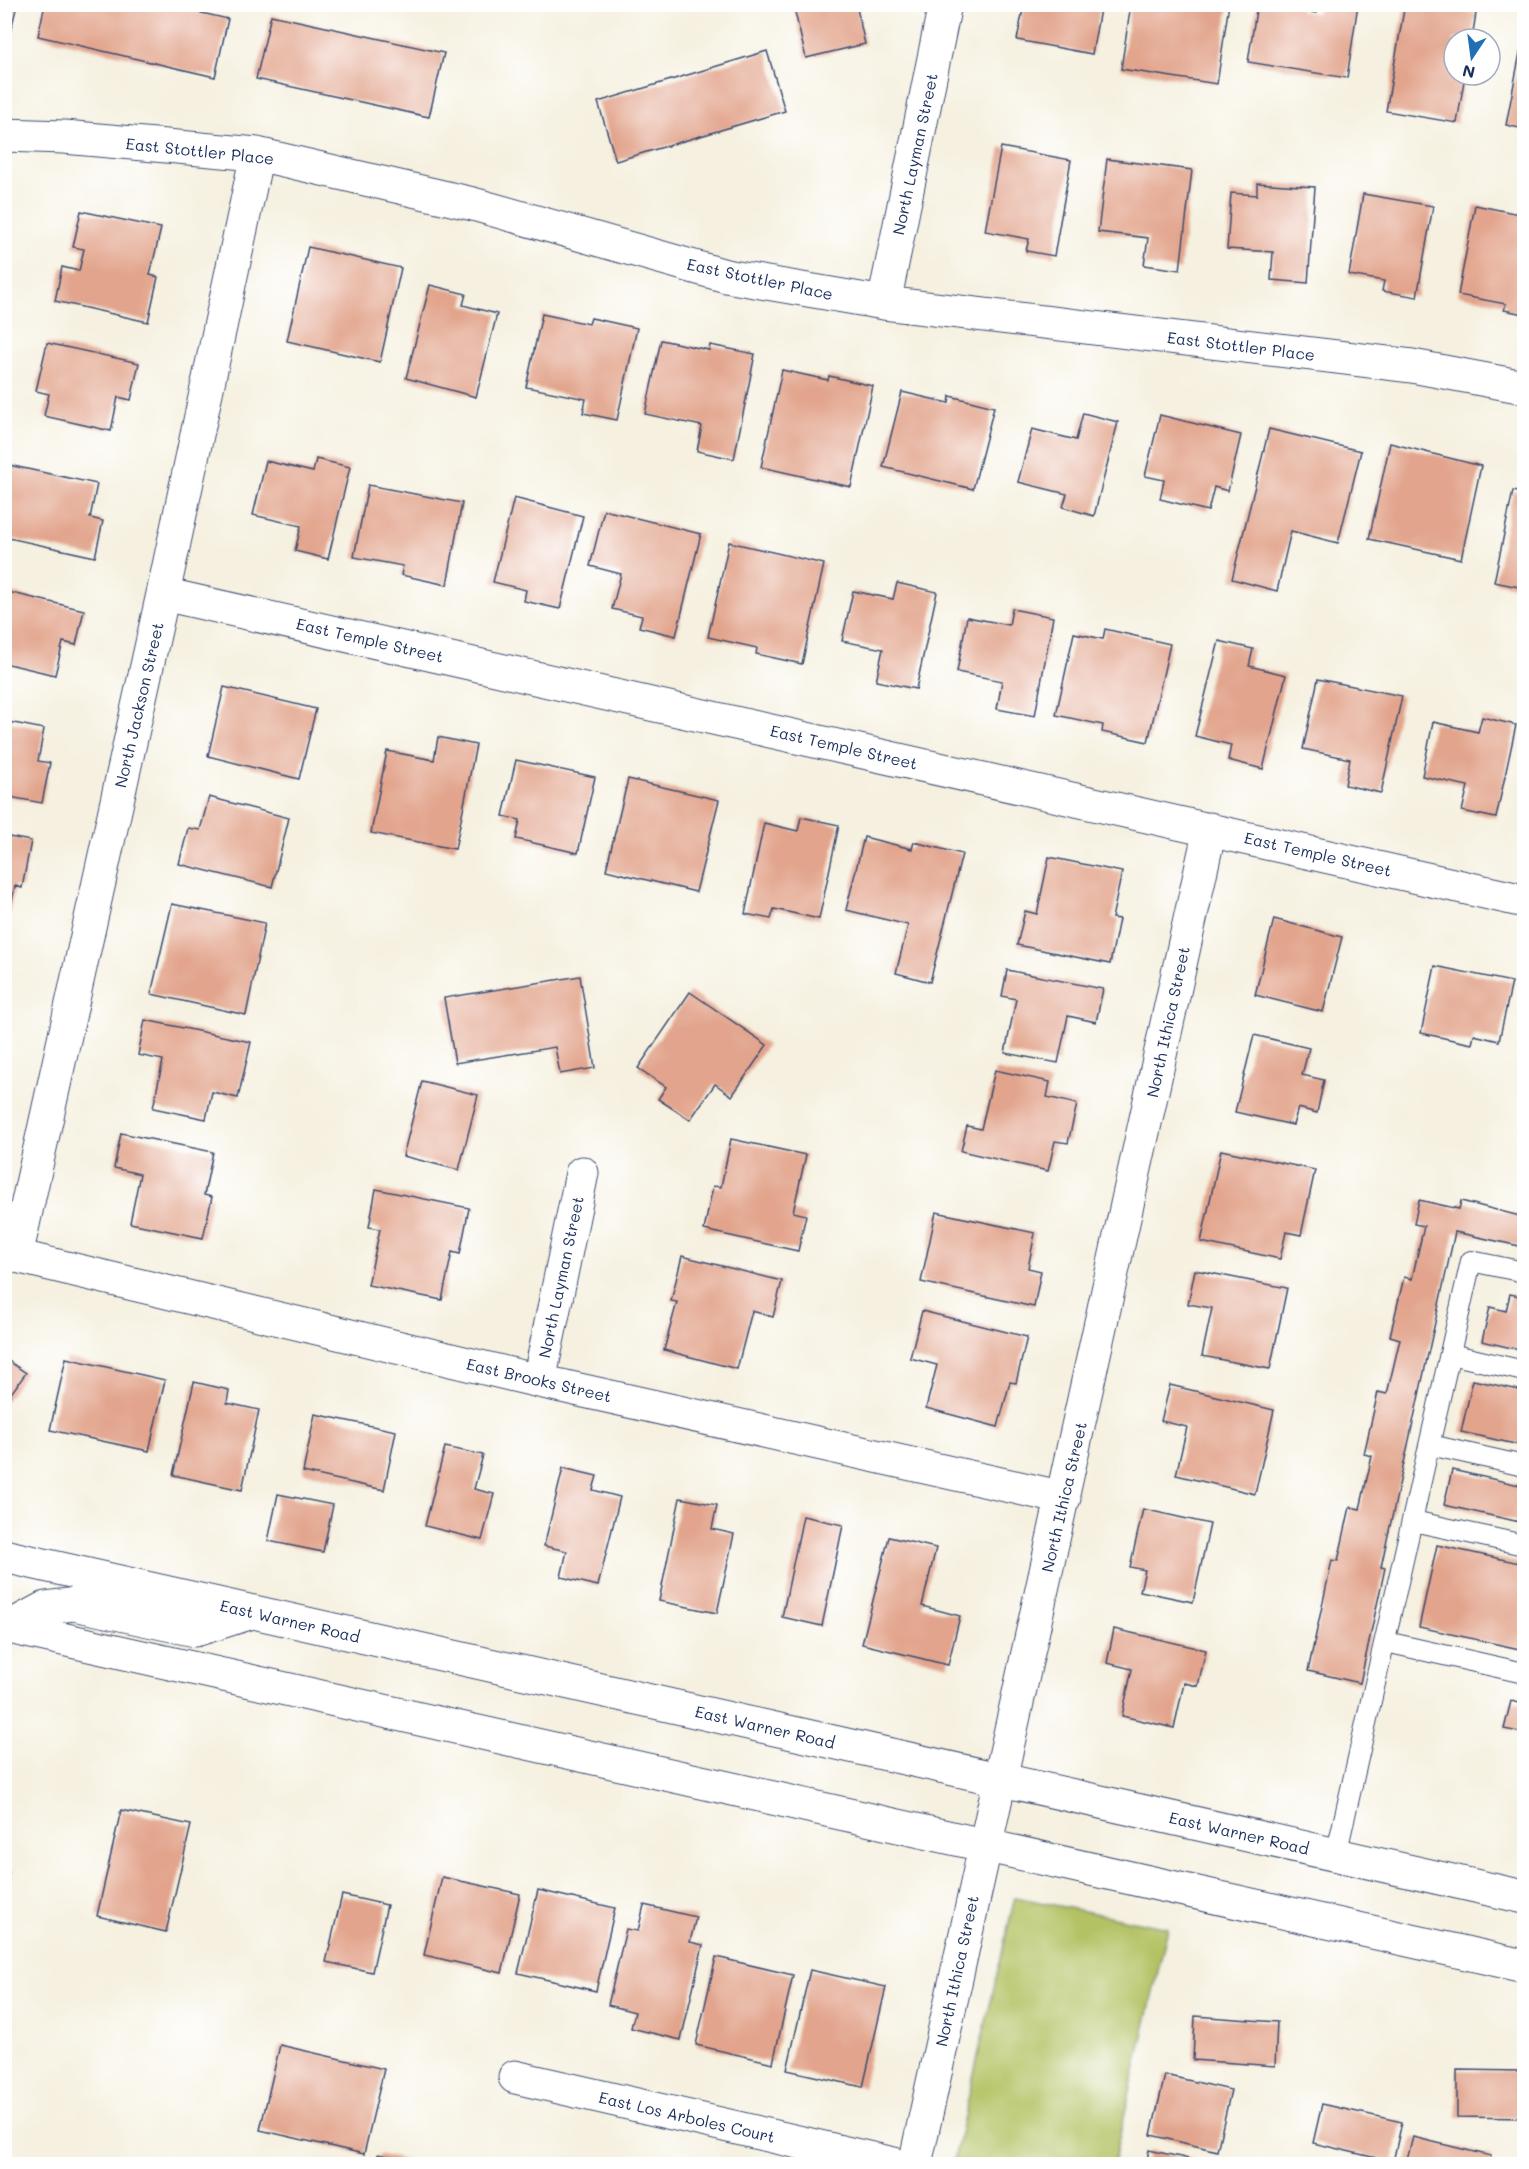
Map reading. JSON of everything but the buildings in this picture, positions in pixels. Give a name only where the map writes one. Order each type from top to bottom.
[{"type":"street","name":"North Layman Street","points":[[884,303],[945,4]]},
{"type":"street","name":"East Stottler Place","points":[[4,135],[64,137],[256,154],[473,204],[726,276],[884,303],[1412,366],[1524,387]]},
{"type":"street","name":"North Jackson Street","points":[[16,1256],[163,594],[256,154]]},
{"type":"street","name":"East Temple Street","points":[[163,594],[1524,901]]},
{"type":"street","name":"North Ithica Street","points":[[915,2164],[1210,829]]},
{"type":"street","name":"North Layman Street","points":[[539,1381],[582,1173]]},
{"type":"street","name":"East Brooks Street","points":[[16,1256],[539,1381],[1064,1498]]},
{"type":"street","name":"East Warner Road","points":[[4,1556],[1524,1897]]},
{"type":"street","points":[[7,1626],[45,1608],[74,1604],[195,1630],[251,1613]]},
{"type":"street","points":[[7,1626],[1524,1966]]},
{"type":"street","name":"East Los Arboles Court","points":[[515,2077],[894,2164]]},
{"type":"lane","points":[[1335,1855],[1386,1642],[1471,1260],[1524,1272]]},
{"type":"lane","points":[[1450,1354],[1524,1371]]},
{"type":"lane","points":[[1430,1445],[1524,1466]]},
{"type":"lane","points":[[1413,1521],[1524,1545]]},
{"type":"lane","points":[[1386,1642],[1524,1673]]},
{"type":"green space","points":[[1015,1897],[1168,1928],[1113,2164],[953,2164]]}]
